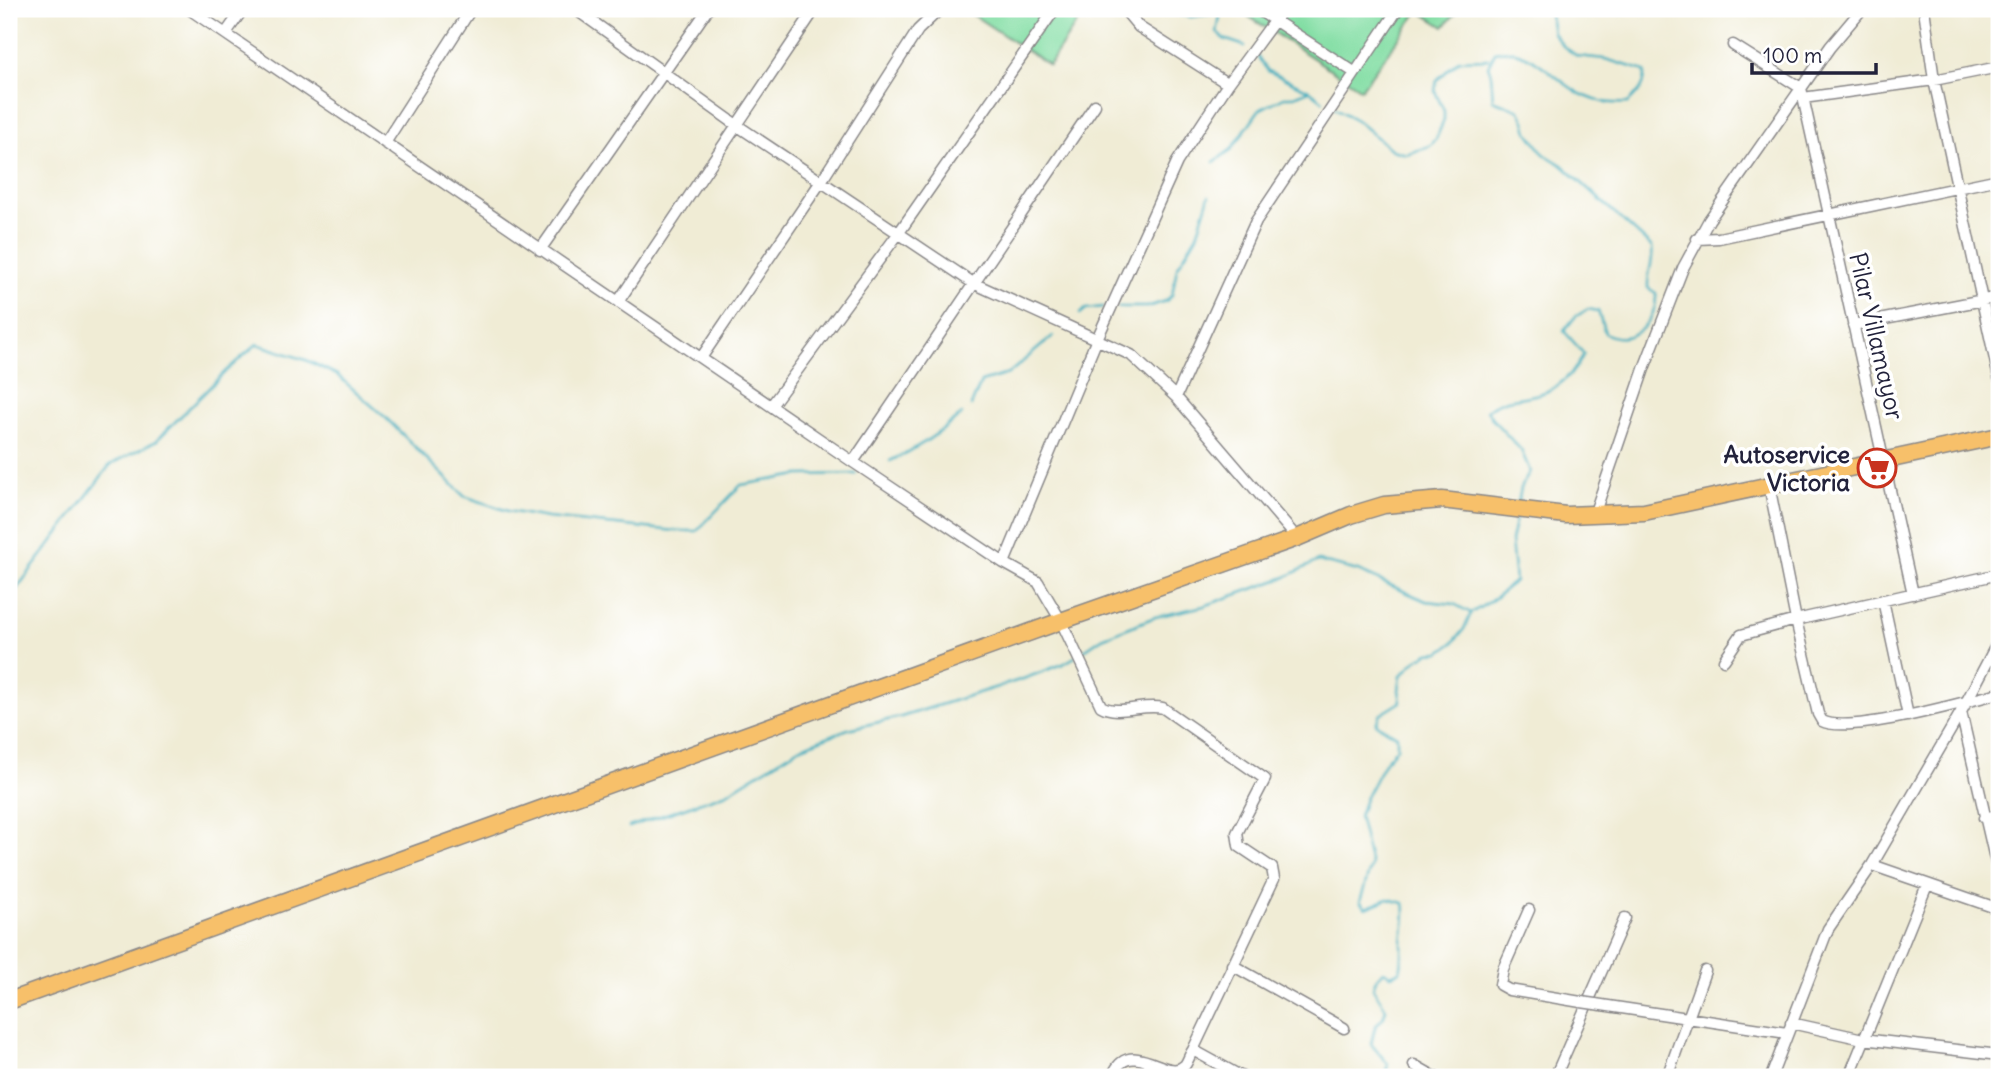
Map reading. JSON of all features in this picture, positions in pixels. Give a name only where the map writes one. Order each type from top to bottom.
[{"type":"main road","points":[[9,1001],[1384,505],[1441,500],[1525,510],[1621,515],[1663,509],[1999,436]]},
{"type":"street","points":[[189,9],[853,463],[1004,563],[1038,582],[1061,621],[1101,706],[1108,710],[1153,706],[1163,708],[1265,779],[1237,833],[1239,845],[1272,868],[1274,879],[1193,1049],[1184,1066],[1177,1069],[1133,1058],[1120,1063],[1111,1077]]},
{"type":"street","points":[[226,33],[243,9]]},
{"type":"street","points":[[385,143],[471,9]]},
{"type":"street","points":[[575,9],[738,125],[973,283],[1131,355],[1176,397],[1297,538]]},
{"type":"street","points":[[540,250],[708,9]]},
{"type":"street","points":[[618,302],[815,9]]},
{"type":"street","points":[[701,358],[822,180],[918,30],[940,9]]},
{"type":"street","points":[[771,406],[898,234],[1055,9]]},
{"type":"street","points":[[1124,9],[1139,27],[1228,84]]},
{"type":"street","points":[[1257,9],[1354,72]]},
{"type":"street","points":[[1004,563],[1097,339],[1177,162],[1228,84],[1283,9]]},
{"type":"street","points":[[1176,397],[1256,221],[1398,9]]},
{"type":"street","points":[[1594,515],[1645,366],[1683,268],[1698,239],[1802,93],[1830,47],[1861,9]]},
{"type":"street","points":[[1924,9],[1934,80],[1999,378]]},
{"type":"street","points":[[1732,45],[1802,93],[1934,80],[1999,67]]},
{"type":"street","name":"Pilar Villamayor","points":[[1802,93],[1913,594]]},
{"type":"street","points":[[853,463],[1095,105]]},
{"type":"street","points":[[1698,239],[1719,238],[1999,179]]},
{"type":"street","points":[[1853,326],[1999,297]]},
{"type":"street","points":[[1769,485],[1796,620],[1818,714],[1822,721],[1829,725],[1908,716],[1962,707],[1999,693]]},
{"type":"street","points":[[1724,660],[1741,635],[1999,574]]},
{"type":"street","points":[[1883,600],[1908,716]]},
{"type":"street","points":[[1771,1077],[1828,929],[1872,865],[1999,640]]},
{"type":"street","points":[[1962,707],[1984,818],[1999,876]]},
{"type":"street","points":[[1984,818],[1999,815]]},
{"type":"street","points":[[1872,865],[1999,909]]},
{"type":"street","points":[[1849,1077],[1927,885]]},
{"type":"street","points":[[1529,910],[1503,969],[1500,985],[1509,990],[1689,1019],[1789,1028],[1999,1055]]},
{"type":"street","points":[[1555,1077],[1625,918]]},
{"type":"street","points":[[1232,965],[1344,1028]]},
{"type":"street","points":[[1667,1077],[1704,971]]},
{"type":"street","points":[[1193,1049],[1242,1077]]},
{"type":"street","points":[[1415,1065],[1435,1077]]},
{"type":"green space","points":[[964,9],[1086,9],[1049,65]]},
{"type":"green space","points":[[1237,9],[1459,9],[1444,27],[1419,11],[1361,89]]},
{"type":"waterway","points":[[1148,9],[1191,17],[1218,13],[1220,16],[1217,32],[1224,39],[1245,46]]},
{"type":"waterway","points":[[1518,503],[1521,488],[1530,471],[1521,450],[1487,410],[1505,401],[1546,392],[1572,373],[1584,354],[1564,331],[1575,317],[1588,309],[1598,311],[1605,333],[1625,337],[1634,334],[1648,322],[1653,313],[1656,293],[1648,288],[1652,247],[1562,165],[1544,154],[1528,132],[1519,110],[1493,100],[1488,66],[1495,52],[1508,51],[1531,59],[1575,90],[1596,100],[1628,103],[1641,89],[1645,71],[1605,59],[1577,56],[1563,46],[1553,33],[1549,9]]},
{"type":"waterway","points":[[1605,9],[1620,13],[1625,9]]},
{"type":"waterway","points":[[1651,9],[1676,15],[1692,9]]},
{"type":"waterway","points":[[1254,52],[1268,71],[1309,90],[1323,101]]},
{"type":"waterway","points":[[1335,108],[1356,120],[1392,150],[1406,154],[1430,146],[1444,120],[1444,111],[1435,91],[1437,80],[1459,60],[1488,59]]},
{"type":"waterway","points":[[1214,162],[1232,149],[1259,110],[1284,97],[1292,97],[1309,90]]},
{"type":"waterway","points":[[1118,307],[1147,307],[1166,301],[1172,295],[1177,268],[1197,235],[1209,196]]},
{"type":"waterway","points":[[1080,314],[1086,309],[1103,307]]},
{"type":"waterway","points":[[971,406],[981,382],[1008,374],[1053,336]]},
{"type":"waterway","points":[[9,599],[110,465],[156,441],[257,344],[306,360],[337,375],[386,418],[464,496],[508,511],[547,518],[697,531],[741,485],[799,475],[856,474]]},
{"type":"waterway","points":[[890,461],[928,440],[962,414]]},
{"type":"waterway","points":[[1387,1077],[1388,1064],[1371,1044],[1375,1027],[1383,1018],[1386,1009],[1373,988],[1376,979],[1384,971],[1391,975],[1400,971],[1405,913],[1404,903],[1388,899],[1366,908],[1360,902],[1371,865],[1359,816],[1385,761],[1397,748],[1397,736],[1376,724],[1380,715],[1401,702],[1401,676],[1414,662],[1428,653],[1440,652],[1453,643],[1464,629],[1471,613],[1515,581],[1511,541],[1517,513]]},
{"type":"waterway","points":[[1080,653],[1102,638],[1155,617],[1204,606],[1286,577],[1318,561],[1358,571],[1426,601],[1454,604],[1471,613]]},
{"type":"waterway","points":[[629,827],[727,793],[799,748],[848,729],[901,717],[1023,679],[1075,657]]},
{"type":"place","name":"Autoservice Victoria","points":[[1877,468]]}]
